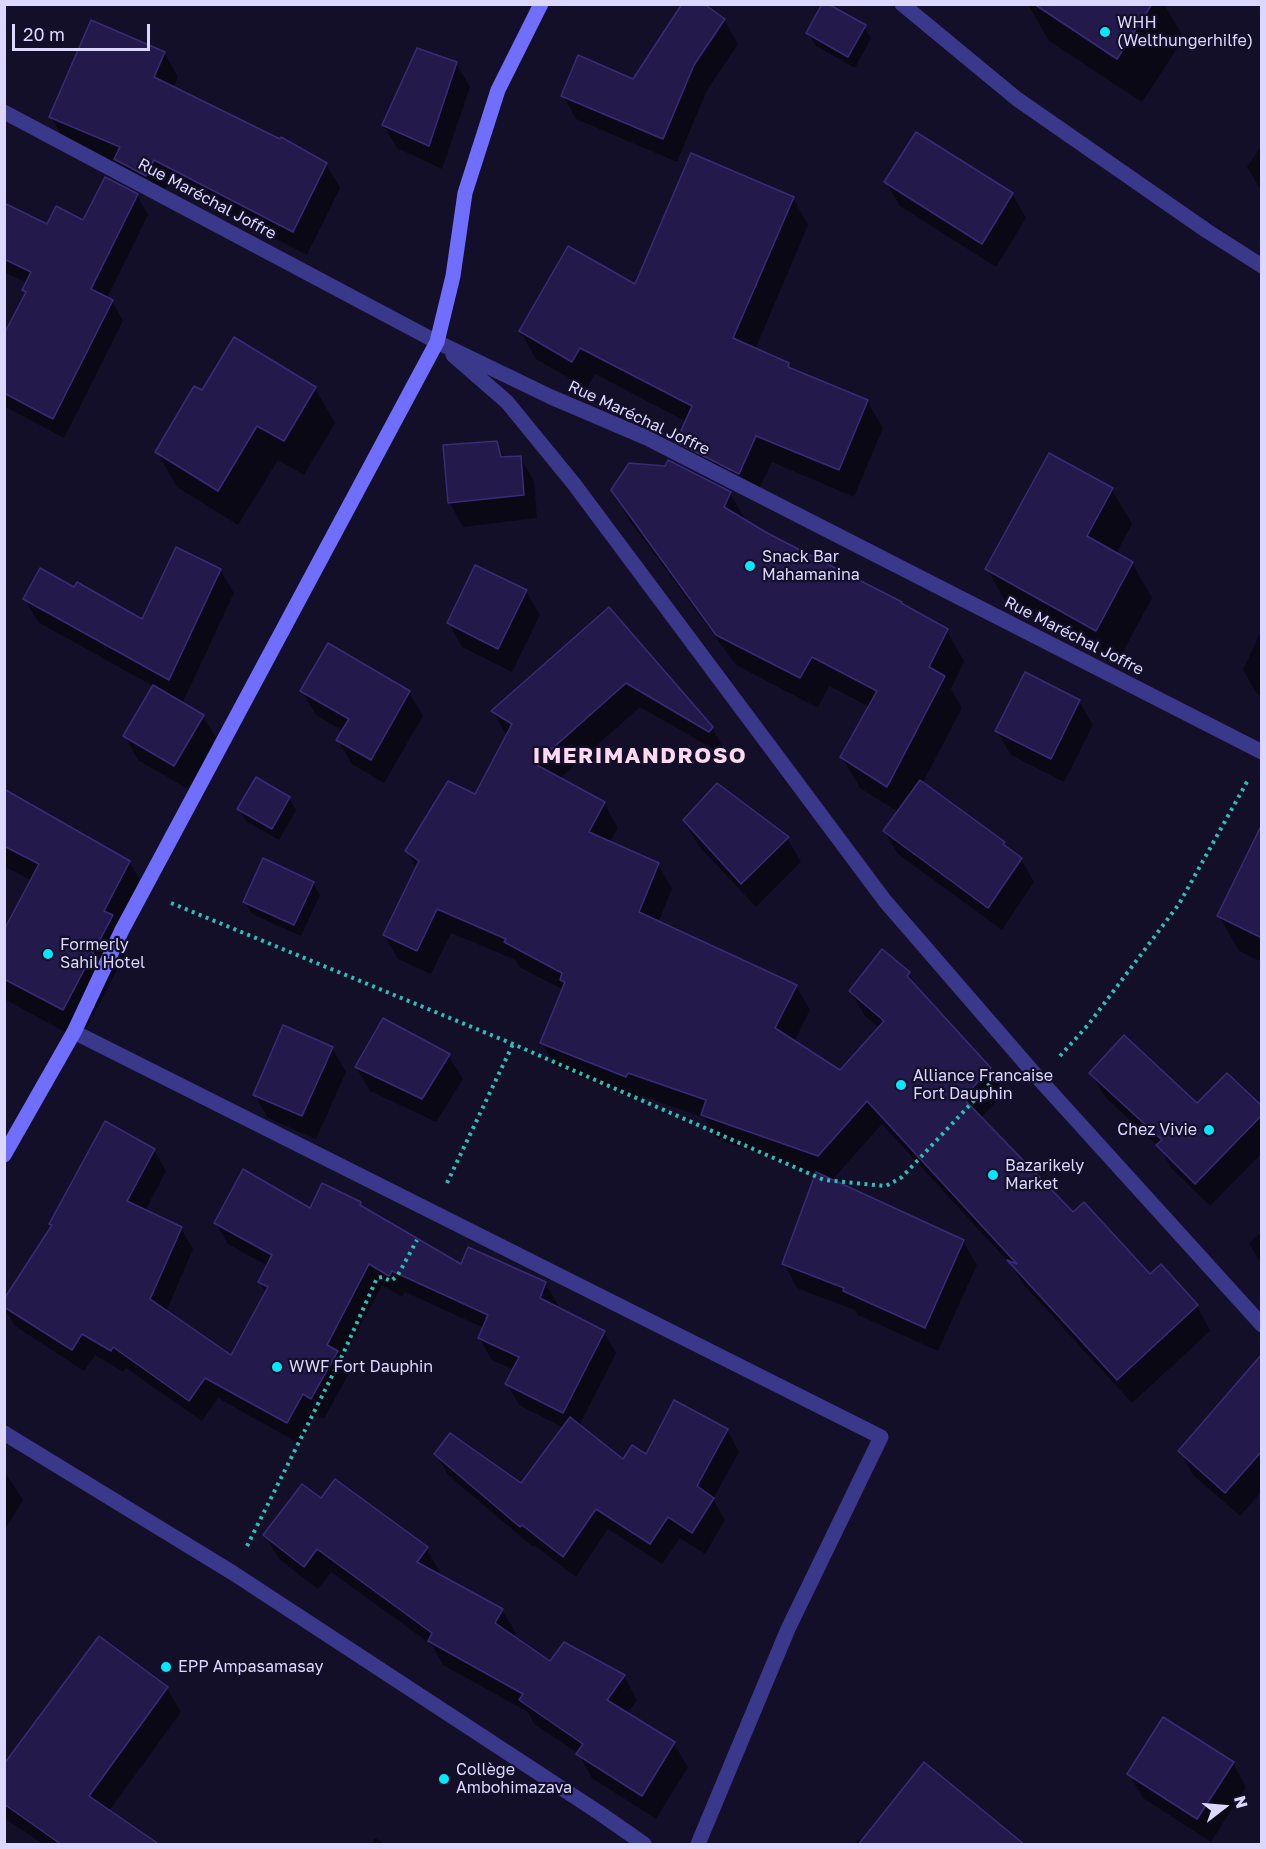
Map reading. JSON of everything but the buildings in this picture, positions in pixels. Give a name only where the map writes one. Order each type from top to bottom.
[{"type":"main road","points":[[4,1155],[74,1032],[122,930],[438,342],[453,276],[465,193],[498,90],[541,4]]},
{"type":"street","points":[[902,4],[1017,99],[1207,231],[1262,266]]},
{"type":"street","name":"Rue Maréchal Joffre","points":[[4,112],[438,342],[551,397],[647,438],[1262,752]]},
{"type":"street","points":[[438,342],[507,402],[541,442],[885,901],[1039,1079],[1262,1325]]},
{"type":"street","points":[[74,1032],[881,1437],[788,1629],[698,1845]]},
{"type":"street","points":[[4,1432],[233,1573],[598,1812],[644,1845]]},
{"type":"path","points":[[1039,1079],[1088,1025],[1179,904],[1251,776]]},
{"type":"path","points":[[143,891],[513,1044],[824,1180],[886,1186],[902,1177],[1017,1054]]},
{"type":"path","points":[[233,1573],[343,1354],[377,1278],[382,1277],[391,1281],[398,1275],[433,1212],[513,1044]]},
{"type":"place","name":"WHH (Welthungerhilfe)","points":[[1105,32]]},
{"type":"place","name":"Snack Bar Mahamanina","points":[[750,566]]},
{"type":"place","name":"Formerly Sahil Hotel","points":[[48,954]]},
{"type":"place","name":"Alliance Francaise Fort Dauphin","points":[[901,1085]]},
{"type":"place","name":"Chez Vivie","points":[[1209,1130]]},
{"type":"place","name":"Bazarikely Market","points":[[993,1175]]},
{"type":"place","name":"WWF Fort Dauphin","points":[[277,1367]]},
{"type":"place","name":"EPP Ampasamasay","points":[[166,1667]]},
{"type":"place","name":"Collège Ambohimazava","points":[[444,1779]]},
{"type":"district","name":"IMERIMANDROSO","points":[[640,756]]}]
